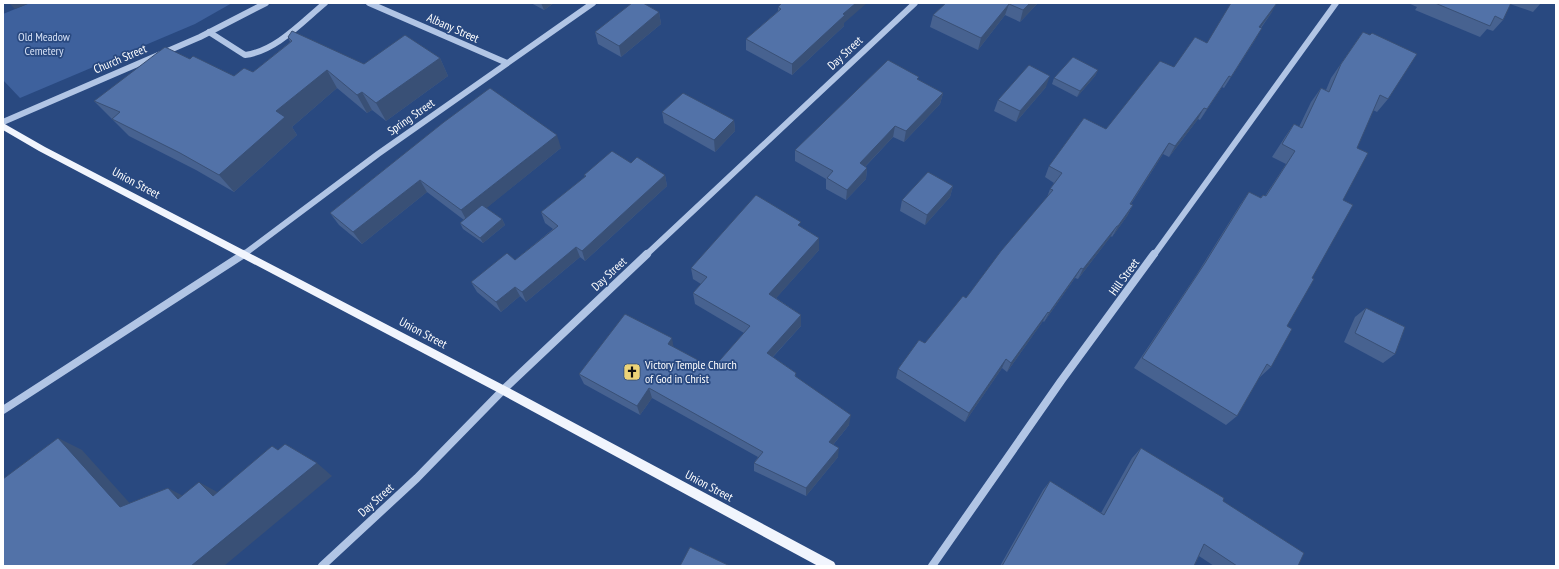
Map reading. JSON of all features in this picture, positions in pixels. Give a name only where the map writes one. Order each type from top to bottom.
[{"type":"main road","name":"Union Street","points":[[3,126],[134,197],[503,390],[830,566]]},
{"type":"street","name":"Church Street","points":[[3,122],[209,32],[266,3]]},
{"type":"street","points":[[209,32],[245,55],[251,56],[267,49],[325,3]]},
{"type":"street","name":"Albany Street","points":[[369,3],[507,63]]},
{"type":"street","name":"Spring Street","points":[[3,410],[245,254],[378,154],[593,3]]},
{"type":"street","name":"Day Street","points":[[322,566],[417,478],[503,390],[915,3]]},
{"type":"street","name":"Hill Street","points":[[932,566],[1061,381],[1221,164],[1336,3]]},
{"type":"green space","name":"Old Meadow Cemetery","points":[[30,3],[232,3],[195,24],[20,98],[3,80],[3,14]]},
{"type":"building","points":[[632,3],[643,3],[659,12],[619,46],[595,32]]},
{"type":"building","points":[[782,3],[856,3],[792,64],[746,39],[781,9],[778,7]]},
{"type":"building","points":[[946,3],[1030,3],[1023,10],[1009,4],[981,38],[933,15]]},
{"type":"building","points":[[1231,3],[1277,3],[1259,27],[1262,28],[1231,77],[1229,76],[1207,109],[1204,108],[1175,146],[1169,143],[1130,204],[1133,205],[1118,226],[1083,269],[1081,268],[1011,363],[1006,359],[969,413],[898,369],[919,340],[925,343],[963,296],[966,298],[1001,251],[1053,190],[1050,189],[1062,173],[1049,166],[1084,118],[1106,129],[1160,61],[1174,67],[1195,37],[1207,43]]},
{"type":"building","points":[[1435,3],[1511,3],[1503,20],[1495,16],[1490,26]]},
{"type":"building","points":[[292,31],[364,64],[405,35],[440,58],[376,103],[362,92],[357,95],[327,70],[276,111],[285,117],[219,175],[180,153],[112,119],[120,112],[94,101],[165,47],[190,59],[193,56],[234,76],[244,68],[253,72],[292,41],[288,37]]},
{"type":"building","points":[[1363,32],[1370,35],[1372,33],[1417,54],[1388,99],[1380,95],[1357,148],[1368,153],[1343,200],[1353,205],[1287,326],[1292,329],[1271,367],[1267,364],[1237,416],[1142,358],[1205,263],[1249,192],[1261,198],[1263,195],[1266,196],[1295,151],[1282,144],[1294,124],[1302,128],[1321,88],[1329,92],[1341,64]]},
{"type":"building","points":[[1073,57],[1098,70],[1080,91],[1054,78]]},
{"type":"building","points":[[888,60],[919,77],[917,79],[943,93],[906,131],[895,126],[860,163],[867,168],[847,190],[827,178],[833,171],[795,150]]},
{"type":"building","points":[[1029,65],[1050,76],[1020,111],[998,100]]},
{"type":"building","points":[[490,88],[557,135],[461,210],[420,180],[353,232],[330,213],[444,122]]},
{"type":"building","points":[[683,93],[734,120],[714,140],[662,112]]},
{"type":"building","points":[[612,151],[631,163],[637,157],[665,175],[582,251],[576,247],[522,292],[515,287],[496,302],[471,282],[507,253],[515,260],[558,226],[541,212],[586,176],[584,175]]},
{"type":"building","points":[[928,172],[953,186],[927,215],[902,200]]},
{"type":"building","points":[[756,195],[801,222],[798,225],[819,238],[769,294],[801,315],[767,353],[796,373],[795,376],[851,415],[829,442],[839,448],[806,488],[754,463],[763,452],[649,388],[637,406],[579,374],[625,314],[672,338],[668,344],[713,368],[750,326],[693,293],[707,277],[691,268]]},
{"type":"building","points":[[482,205],[502,219],[480,238],[460,223]]},
{"type":"building","points":[[1366,308],[1405,327],[1395,354],[1355,333]]},
{"type":"building","points":[[58,438],[120,507],[168,488],[178,499],[199,482],[213,496],[272,446],[278,450],[285,444],[317,463],[191,566],[3,566],[3,479]]},
{"type":"building","points":[[1141,448],[1224,498],[1223,501],[1304,553],[1298,566],[1237,566],[1204,544],[1194,566],[1002,566],[1050,481],[1104,515]]},
{"type":"building","points":[[690,547],[730,566],[680,566]]},
{"type":"place","name":"Victory Temple Church of God in Christ","points":[[632,372]]}]
